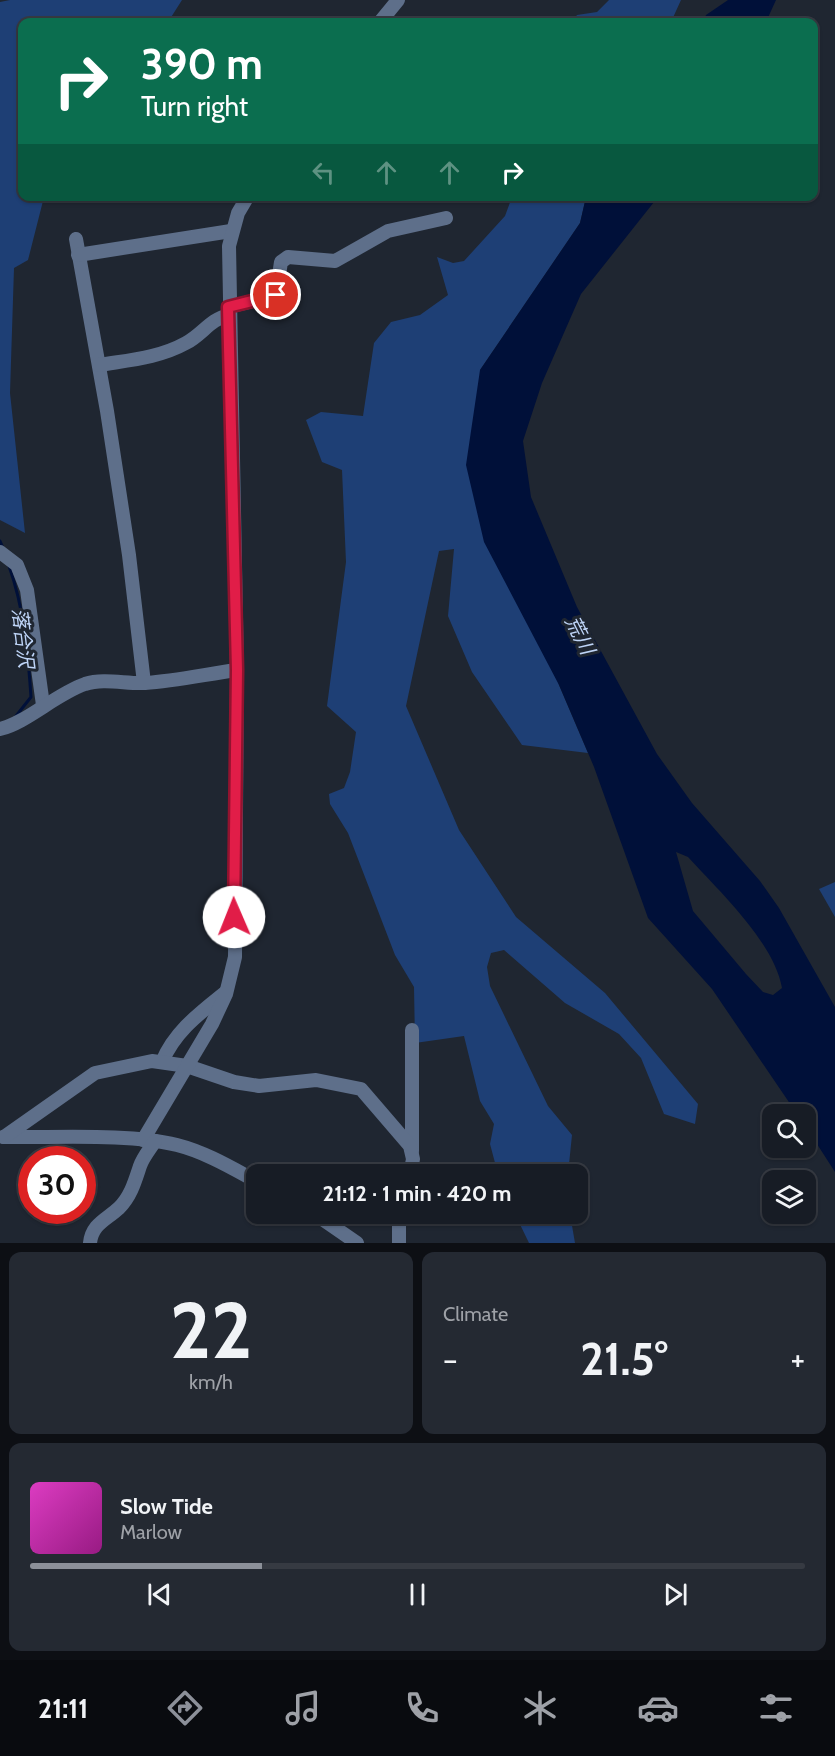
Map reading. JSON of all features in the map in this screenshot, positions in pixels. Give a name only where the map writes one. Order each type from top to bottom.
[{"type":"street","points":[[383,18],[398,0]]},
{"type":"street","points":[[90,1243],[91,1233],[120,1207],[136,1183],[149,1140],[187,1066],[212,1024],[227,990],[235,957],[237,670],[229,311],[231,231],[246,201]]},
{"type":"street","points":[[276,295],[281,262],[288,257],[335,261],[388,231],[446,218]]},
{"type":"street","points":[[78,255],[231,231]]},
{"type":"street","points":[[76,239],[107,411],[129,555],[144,683]]},
{"type":"street","points":[[99,365],[161,355],[188,342],[216,317],[276,295],[294,291]]},
{"type":"street","points":[[0,552],[17,565],[27,590],[43,705]]},
{"type":"street","points":[[0,729],[10,727],[43,705],[87,684],[106,681],[144,683],[237,670]]},
{"type":"street","points":[[162,1062],[170,1042],[193,1018],[227,990]]},
{"type":"street","points":[[411,1164],[412,1030]]},
{"type":"street","points":[[2,1137],[94,1073],[152,1061],[187,1066],[259,1086],[316,1080],[361,1089],[412,1151]]},
{"type":"street","points":[[2,1137],[149,1140],[179,1145],[246,1176]]},
{"type":"street","points":[[329,1224],[357,1243]]},
{"type":"street","points":[[399,1224],[399,1243]]},
{"type":"shaded area","points":[[10,0],[182,0],[171,18],[18,18],[18,201],[43,201],[28,260],[14,268],[10,393],[25,533],[0,520],[0,2]]},
{"type":"shaded area","points":[[609,0],[681,0],[673,18],[575,18],[577,15],[597,12]]},
{"type":"shaded area","points":[[511,201],[585,201],[580,223],[480,370],[559,685],[588,753],[522,745],[472,672],[448,616],[454,549],[439,551],[406,706],[459,830],[516,917],[605,993],[698,1104],[695,1124],[664,1114],[641,1058],[619,1034],[565,1003],[504,950],[491,953],[487,967],[490,986],[548,1106],[572,1135],[569,1164],[495,1164],[490,1144],[494,1124],[480,1101],[464,1036],[415,1043],[414,987],[395,955],[348,833],[330,804],[329,794],[344,788],[350,772],[356,732],[327,706],[346,562],[342,470],[322,462],[306,420],[321,412],[363,416],[374,343],[391,322],[420,315],[448,295],[437,257],[453,263],[464,261],[505,216]]},
{"type":"shaded area","points":[[835,882],[835,917],[819,889]]},
{"type":"shaded area","points":[[520,1224],[572,1224],[575,1243],[529,1243]]},
{"type":"water","points":[[728,0],[776,0],[768,18],[705,18]]},
{"type":"water","name":"荒川","points":[[585,201],[655,201],[581,294],[542,383],[523,441],[531,497],[577,607],[657,754],[692,803],[760,881],[779,908],[835,1007],[835,1172],[816,1143],[816,1104],[790,1104],[712,989],[648,918],[594,767],[559,685],[484,542],[466,465],[480,370],[580,223]],"holes":[[[676,852],[688,857],[757,935],[777,971],[782,988],[773,995],[763,992],[693,911]]]},
{"type":"waterway","name":"落合沢","points":[[0,541],[3,548]]},
{"type":"waterway","name":"落合沢","points":[[9,566],[22,614],[31,697],[16,716]]},
{"type":"route","points":[[234,917],[237,670],[228,307],[276,295]]}]
